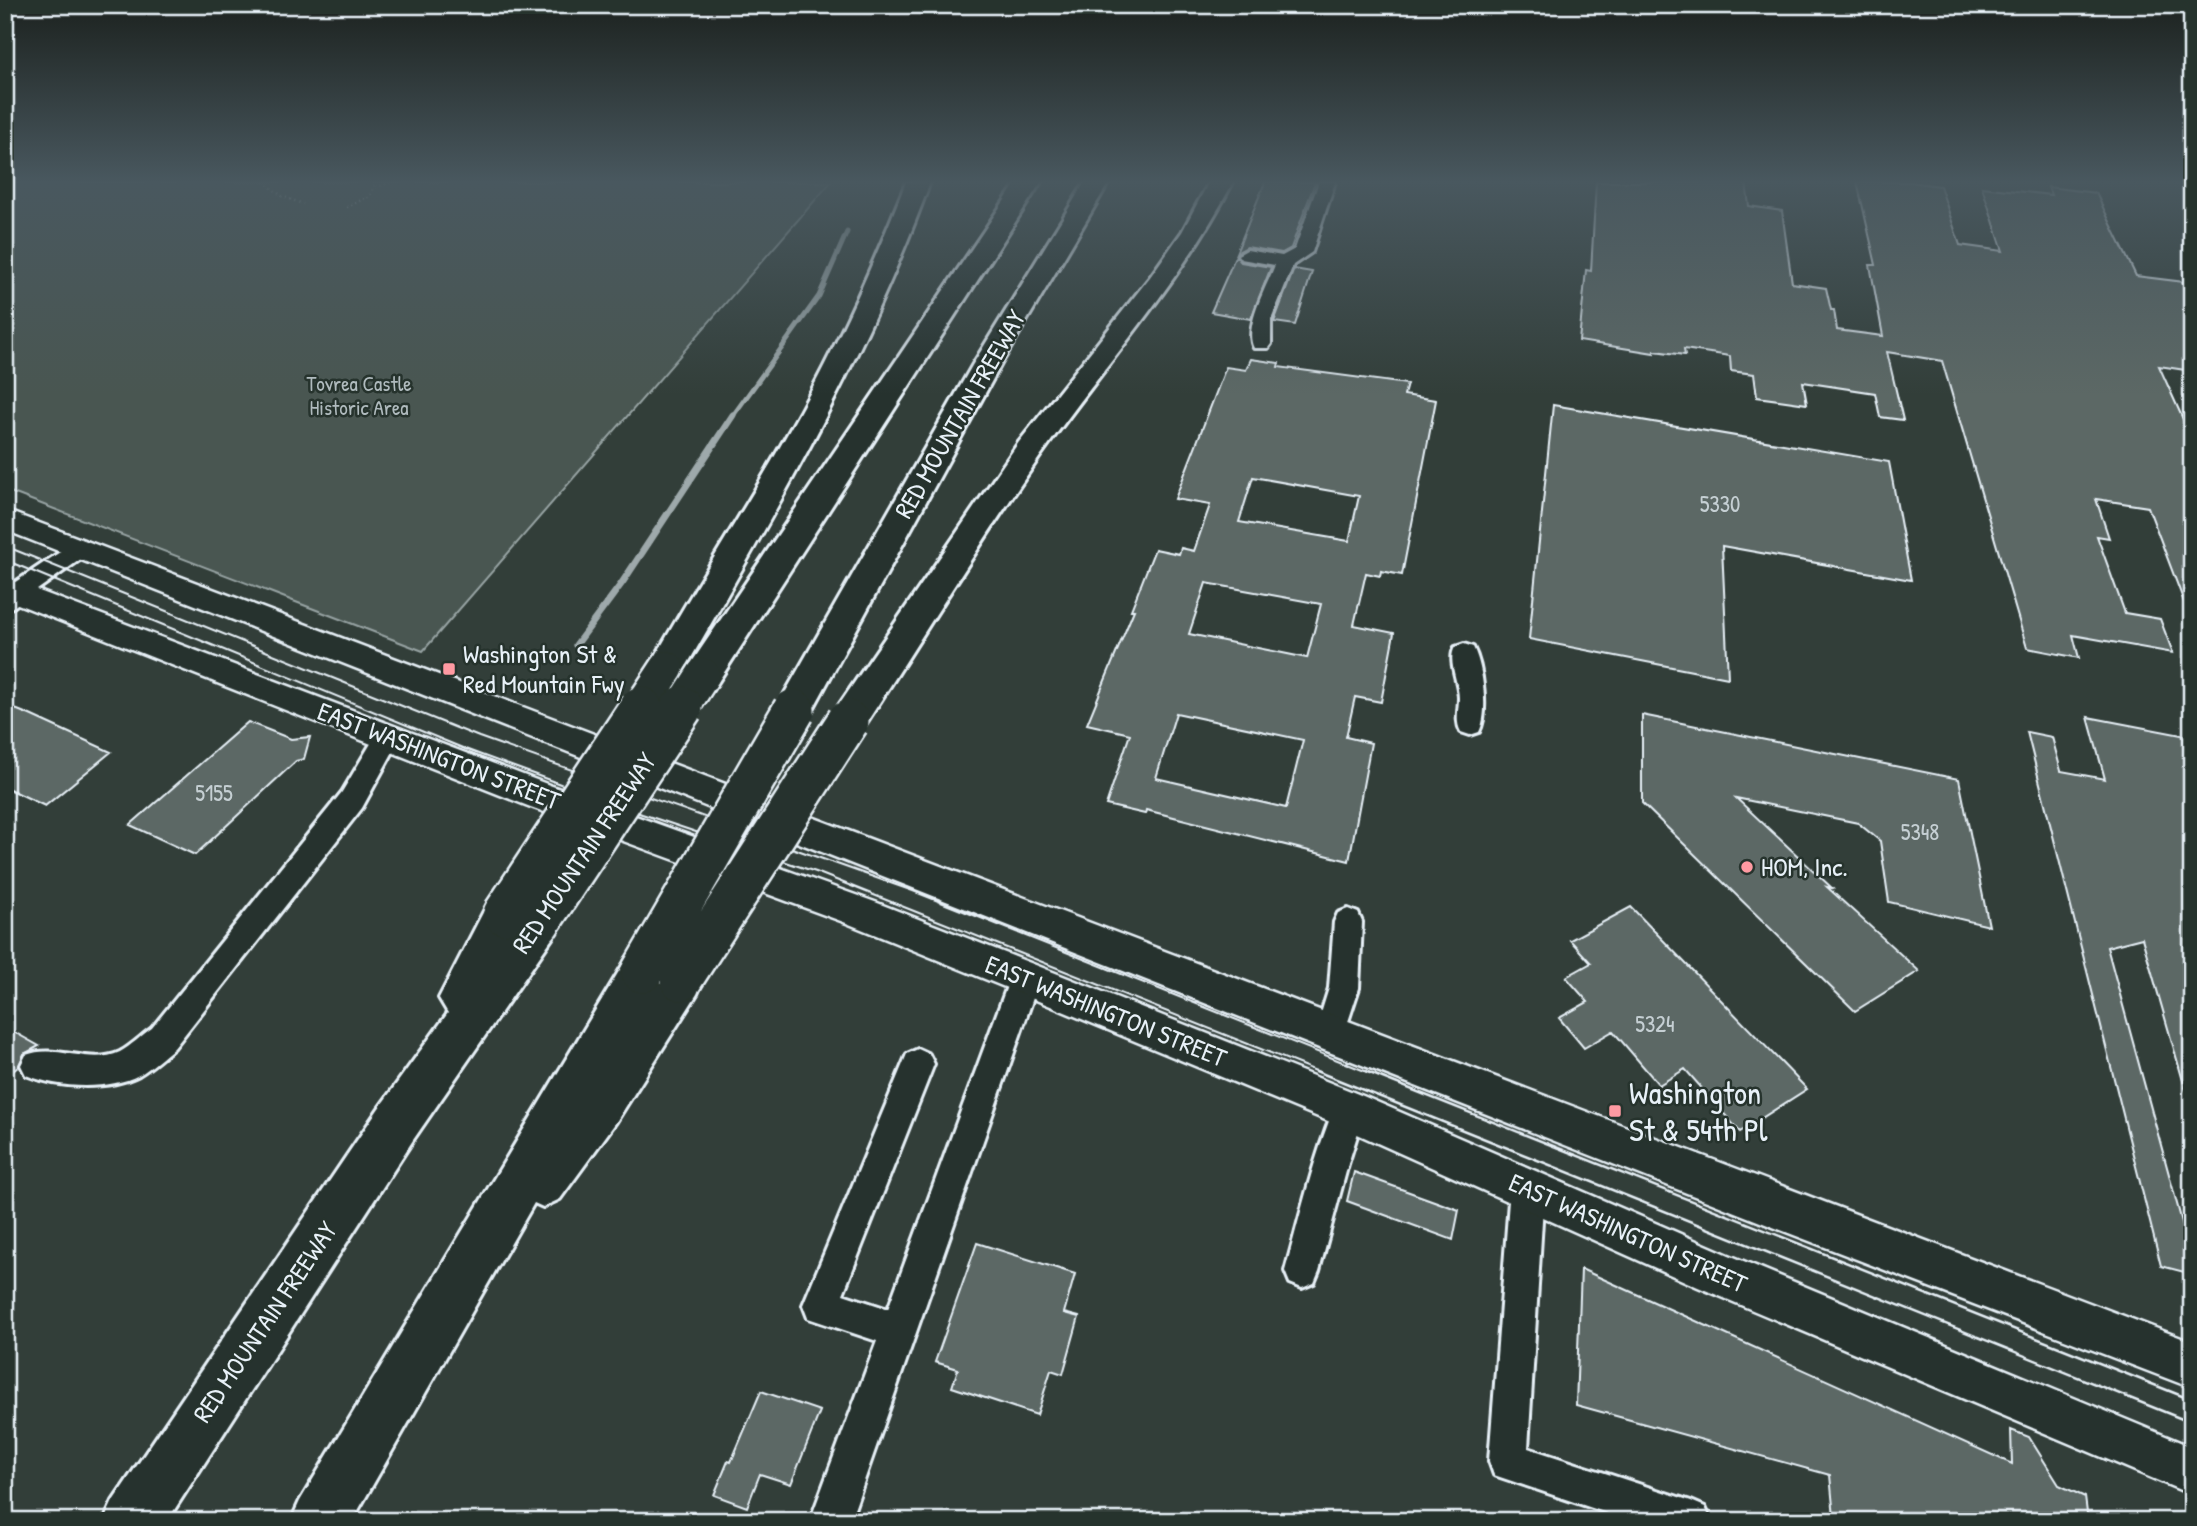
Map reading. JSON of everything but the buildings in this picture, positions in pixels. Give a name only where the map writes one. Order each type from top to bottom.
[{"type":"highway","points":[[685,672],[892,253]]},
{"type":"highway","name":"RED MOUNTAIN FREEWAY","points":[[133,1521],[396,1124],[521,919],[685,672],[979,253]]},
{"type":"highway","name":"RED MOUNTAIN FREEWAY","points":[[662,976],[794,710],[987,364],[1054,253]]},
{"type":"highway","points":[[320,1521],[414,1359],[599,1106],[662,976],[848,721],[1030,449],[1179,253]]},
{"type":"main road","points":[[5,519],[1773,1206],[2192,1365]]},
{"type":"main road","name":"EAST WASHINGTON STREET","points":[[9,594],[540,796],[862,913],[1025,978],[1349,1110],[1727,1277],[2192,1471]]},
{"type":"street","points":[[1247,256],[1285,262],[1301,253]]},
{"type":"street","points":[[1261,344],[1262,320],[1285,262]]},
{"type":"street","points":[[9,594],[80,549]]},
{"type":"street","points":[[1464,653],[1472,695],[1470,725]]},
{"type":"street","points":[[37,1065],[100,1072],[128,1064],[163,1038],[352,800],[388,737]]},
{"type":"street","points":[[1330,1033],[1344,988],[1348,922]]},
{"type":"street","points":[[830,1521],[1025,978]]},
{"type":"street","points":[[898,1330],[821,1305],[918,1064]]},
{"type":"street","points":[[1302,1272],[1331,1164],[1349,1110]]},
{"type":"street","points":[[1527,1188],[1508,1461],[1641,1512],[1691,1521]]},
{"type":"green space","name":"Tovrea Castle Historic Area","points":[[5,253],[769,253],[423,651],[5,490]]},
{"type":"waterway","points":[[732,417],[819,296],[838,253]]},
{"type":"waterway","points":[[576,645],[622,583],[733,415]]},
{"type":"tram line","points":[[5,546],[479,737],[913,891],[1370,1073]]},
{"type":"tram line","points":[[5,560],[465,749],[642,814],[816,872],[1319,1072]]},
{"type":"tram line","points":[[1365,1071],[2192,1400]]},
{"type":"tram line","points":[[1319,1072],[2192,1423]]},
{"type":"place","name":"Washington St & Red Mountain Fwy","points":[[449,669]]},
{"type":"place","name":"HOM, Inc.","points":[[1747,867]]},
{"type":"place","name":"Washington St & 54th Pl","points":[[1615,1111]]}]
